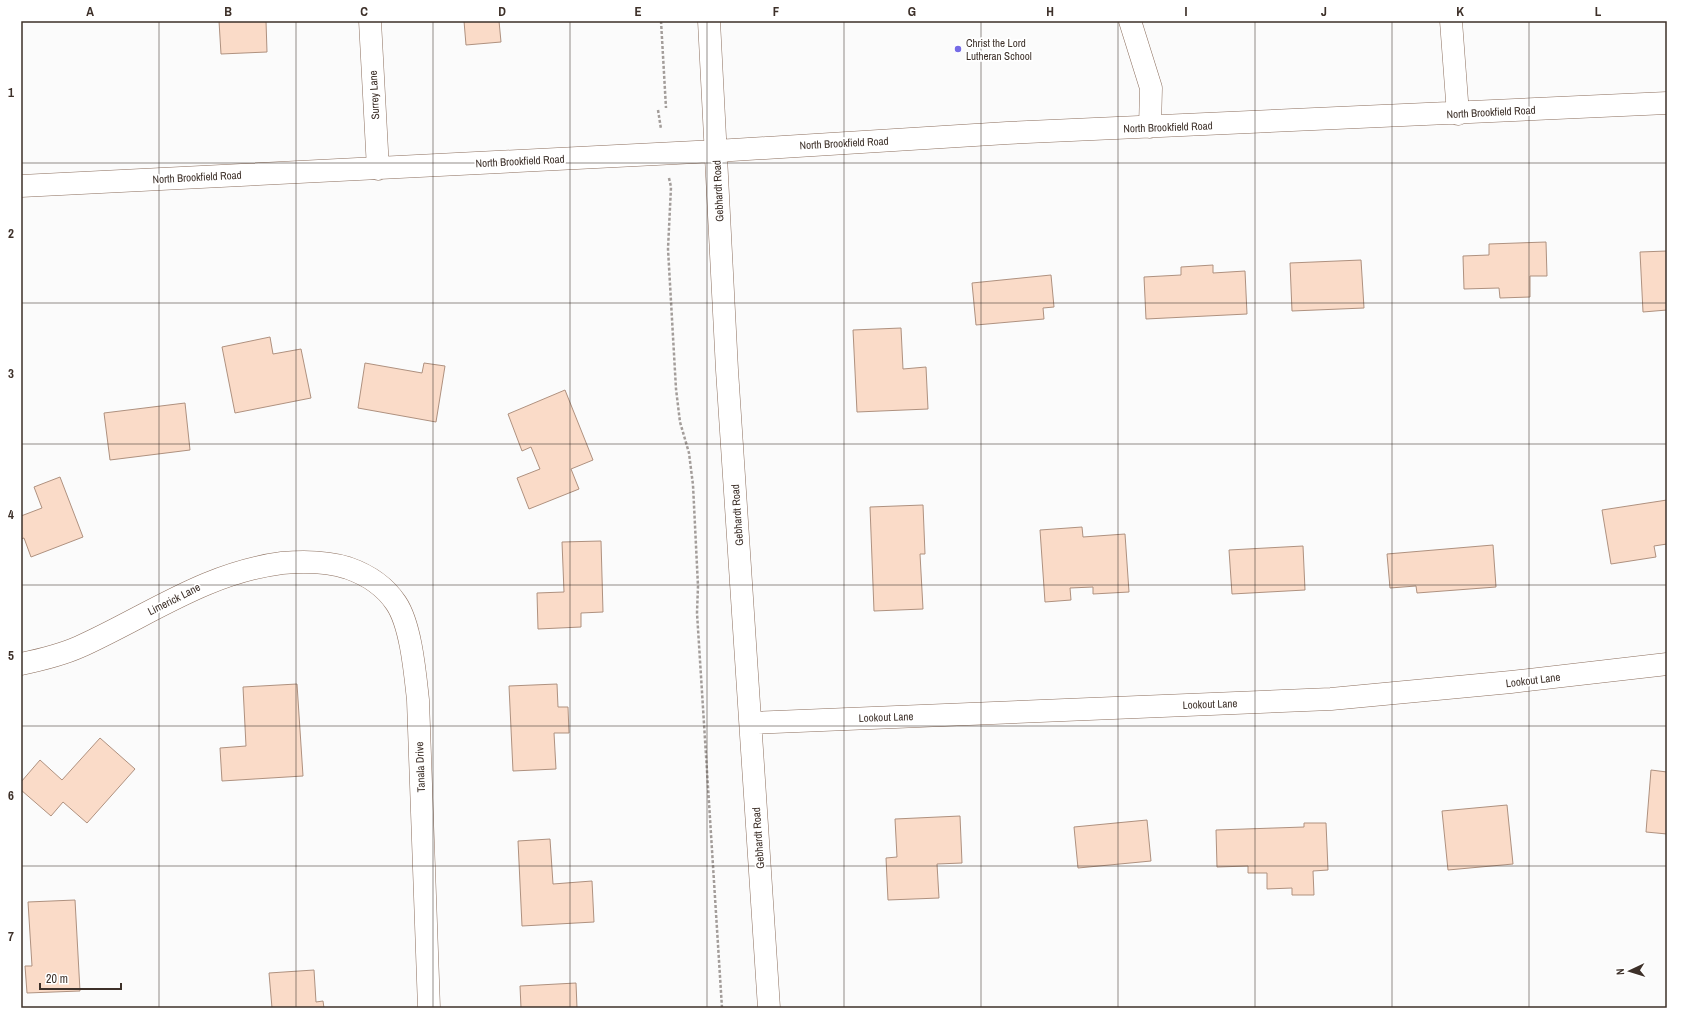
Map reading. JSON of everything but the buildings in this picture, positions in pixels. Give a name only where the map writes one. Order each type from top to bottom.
[{"type":"street","name":"Surrey Lane","points":[[370,21],[378,168]]},
{"type":"street","name":"Gebhardt Road","points":[[709,21],[727,370],[769,1008]]},
{"type":"street","points":[[1130,21],[1151,88],[1150,127]]},
{"type":"street","points":[[1450,21],[1458,114]]},
{"type":"street","name":"North Brookfield Road","points":[[21,186],[665,154],[1007,133],[1458,114],[1667,103]]},
{"type":"street","name":"Limerick Lane","points":[[21,664],[42,660],[78,648],[201,585],[228,575],[265,566],[304,561],[335,564]]},
{"type":"street","name":"Tanala Drive","points":[[335,564],[361,573],[379,583],[396,604],[405,626],[412,652],[418,700],[429,1008]]},
{"type":"street","name":"Lookout Lane","points":[[751,723],[1331,699],[1511,682],[1667,664]]},
{"type":"path","points":[[661,21],[666,108]]},
{"type":"path","points":[[658,110],[670,187],[668,249],[676,389],[680,422],[689,452],[694,492],[698,586],[697,620],[722,1008]]},
{"type":"place","name":"Christ the Lord Lutheran School","points":[[958,49]]}]
